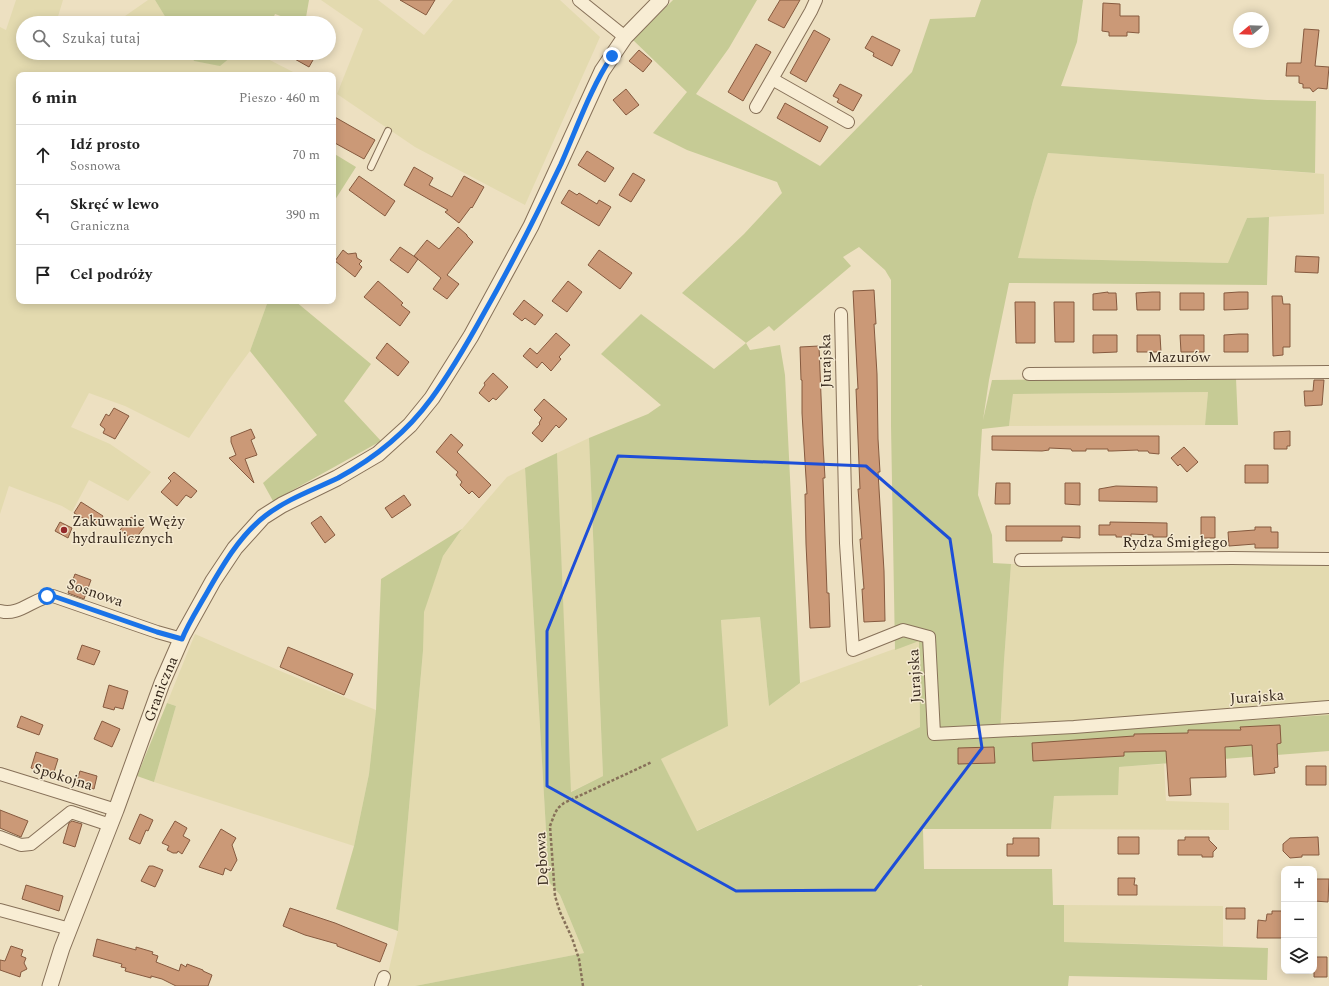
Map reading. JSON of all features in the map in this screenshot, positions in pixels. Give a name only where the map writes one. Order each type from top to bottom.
[{"type":"street","points":[[579,0],[625,37]]},
{"type":"street","name":"Graniczna","points":[[50,986],[56,966],[116,810],[162,683],[191,620],[226,561],[235,548],[263,517],[282,505],[343,475],[378,454],[410,425],[432,398],[471,336],[504,278],[541,206],[598,80],[625,37],[661,0]]},
{"type":"street","points":[[756,107],[816,0]]},
{"type":"street","points":[[772,79],[848,122]]},
{"type":"street","name":"Jurajska","points":[[841,314],[846,543],[853,650],[903,630],[929,637],[934,734],[1074,727],[1329,707]]},
{"type":"street","name":"Mazurów","points":[[1029,374],[1329,372]]},
{"type":"street","name":"Rydza Śmigłego","points":[[1021,560],[1224,558],[1329,559]]},
{"type":"street","name":"Sosnowa","points":[[0,611],[7,613],[13,612],[47,596],[53,596],[157,632],[182,639]]},
{"type":"street","name":"Spokojna","points":[[0,774],[116,810]]},
{"type":"street","points":[[0,837],[21,845],[31,844],[71,812],[110,825]]},
{"type":"street","points":[[0,910],[70,929]]},
{"type":"lane","points":[[371,167],[388,132]]},
{"type":"path","name":"Dębowa","points":[[583,986],[579,959],[555,896],[550,826],[552,818],[558,808],[571,799],[652,762]]},
{"type":"highlighted area","points":[[618,456],[866,466],[950,539],[982,748],[875,890],[736,891],[547,786],[547,631]]},
{"type":"shaded area","points":[[16,0],[63,0],[58,16],[16,16],[16,60],[193,60],[220,65],[227,60],[270,60],[293,72],[16,72],[16,304],[267,304],[250,351],[189,438],[125,406],[89,393],[71,427],[110,444],[151,472],[128,501],[89,480],[72,512],[62,506],[9,486],[0,514],[0,27],[6,30]]},
{"type":"shaded area","points":[[148,0],[155,0],[165,16],[125,16]]},
{"type":"shaded area","points":[[321,0],[378,0],[424,35],[453,0],[560,0],[600,37],[525,205],[415,147],[337,94],[363,29]]},
{"type":"shaded area","points":[[1048,153],[1324,174],[1324,214],[1247,218],[1229,263],[1017,258]]},
{"type":"shaded area","points":[[1208,392],[1205,425],[1009,426],[1013,394]]},
{"type":"shaded area","points":[[589,438],[603,776],[570,792],[557,453]]},
{"type":"shaded area","points":[[525,468],[549,882],[560,895],[584,953],[415,986],[385,986],[398,931],[423,651],[423,612],[443,556],[462,529],[507,477]]},
{"type":"shaded area","points":[[1011,564],[1329,564],[1329,715],[1000,737]]},
{"type":"shaded area","points":[[760,617],[769,706],[800,683],[919,640],[920,727],[696,831],[661,759],[727,726],[721,620]]},
{"type":"shaded area","points":[[195,634],[376,710],[369,774],[354,846],[154,782],[176,706],[167,703]]},
{"type":"shaded area","points":[[1164,764],[1166,801],[1229,803],[1229,830],[1051,829],[1054,796],[1117,795],[1118,767]]},
{"type":"shaded area","points":[[1064,905],[1223,906],[1223,946],[1064,942]]},
{"type":"green space","points":[[155,0],[309,0],[306,16],[281,16],[275,14],[274,16],[165,16]]},
{"type":"green space","points":[[673,0],[757,0],[729,48],[696,94],[820,166],[912,72],[930,19],[975,17],[981,0],[1083,0],[1077,42],[1061,86],[1267,100],[1316,101],[1315,173],[1048,153],[1033,201],[1018,258],[1228,263],[1247,218],[1269,217],[1267,285],[1009,283],[989,380],[983,420],[992,380],[1236,378],[1238,425],[1205,425],[1208,392],[1013,394],[1009,426],[982,429],[978,495],[992,535],[993,563],[1011,564],[1000,736],[1329,715],[1329,751],[1119,767],[1118,795],[1054,796],[1051,829],[923,829],[924,869],[1052,869],[1053,905],[1064,905],[1064,942],[1268,948],[1267,980],[1069,976],[1068,986],[415,986],[584,953],[560,895],[549,882],[525,468],[557,453],[571,792],[603,776],[589,438],[648,414],[661,405],[601,354],[641,314],[714,369],[746,343],[682,293],[744,234],[782,193],[777,182],[687,150],[653,133],[687,92],[633,40]],"holes":[[[859,247],[885,270],[891,280],[891,426],[895,650],[919,641],[920,727],[697,831],[661,759],[728,726],[721,620],[760,617],[769,706],[800,683],[785,375],[780,345],[750,350],[746,343],[769,326],[774,331],[851,266],[843,257]]]},
{"type":"green space","points":[[193,60],[227,60],[220,66]]},
{"type":"green space","points":[[336,155],[356,167],[336,198]]},
{"type":"green space","points":[[267,304],[299,304],[371,364],[344,401],[381,441],[273,501],[263,483],[317,435],[250,351]]},
{"type":"green space","points":[[462,529],[443,556],[424,612],[423,651],[398,931],[336,909],[354,846],[369,774],[376,710],[381,579]]},
{"type":"green space","points":[[167,703],[176,706],[154,782],[137,776]]},
{"type":"building","points":[[400,0],[435,0],[426,15]]},
{"type":"building","points":[[780,0],[800,0],[784,28],[768,20]]},
{"type":"building","points":[[1103,3],[1120,4],[1120,16],[1139,16],[1139,33],[1127,32],[1127,36],[1109,36],[1109,32],[1102,31]]},
{"type":"building","points":[[1304,29],[1319,30],[1315,66],[1329,67],[1327,89],[1318,88],[1313,92],[1310,88],[1303,88],[1303,84],[1299,83],[1299,76],[1286,76],[1287,63],[1301,63]]},
{"type":"building","points":[[814,30],[830,39],[806,82],[790,73]]},
{"type":"building","points":[[872,36],[900,50],[892,66],[873,56],[874,53],[865,48]]},
{"type":"building","points":[[756,44],[771,52],[743,101],[728,92]]},
{"type":"building","points":[[639,50],[652,61],[643,72],[629,61]]},
{"type":"building","points":[[296,60],[313,60],[309,67]]},
{"type":"building","points":[[840,84],[862,95],[853,111],[837,102],[839,99],[833,96]]},
{"type":"building","points":[[626,89],[639,105],[626,115],[613,100]]},
{"type":"building","points":[[785,103],[828,127],[820,142],[777,118]]},
{"type":"building","points":[[336,118],[375,140],[364,159],[336,144]]},
{"type":"building","points":[[587,151],[614,168],[605,182],[578,165]]},
{"type":"building","points":[[414,167],[433,178],[429,185],[452,197],[464,176],[484,187],[472,208],[471,207],[459,223],[445,212],[448,210],[404,185]]},
{"type":"building","points":[[633,173],[645,180],[631,202],[619,195]]},
{"type":"building","points":[[359,176],[395,201],[385,216],[349,190]]},
{"type":"building","points":[[569,190],[577,195],[579,193],[597,204],[599,200],[611,207],[599,226],[561,203]]},
{"type":"building","points":[[458,227],[473,242],[447,275],[459,284],[447,299],[433,289],[441,278],[414,256],[427,240],[439,249]]},
{"type":"building","points":[[400,247],[418,259],[408,273],[390,260]]},
{"type":"building","points":[[343,250],[348,254],[356,253],[357,258],[362,261],[359,264],[362,267],[355,277],[336,262]]},
{"type":"building","points":[[599,250],[632,273],[620,289],[588,265]]},
{"type":"building","points":[[1296,256],[1319,257],[1318,273],[1295,272]]},
{"type":"building","points":[[378,281],[403,303],[401,305],[410,312],[400,326],[364,297]]},
{"type":"building","points":[[568,281],[582,292],[567,312],[552,301]]},
{"type":"building","points":[[874,290],[880,472],[878,472],[884,571],[885,621],[864,622],[862,589],[864,589],[860,539],[862,539],[858,489],[860,489],[856,389],[858,389],[853,291]]},
{"type":"building","points":[[1108,292],[1116,293],[1117,310],[1093,310],[1093,294]]},
{"type":"building","points":[[1160,292],[1160,310],[1137,310],[1136,293]]},
{"type":"building","points":[[1248,292],[1248,309],[1224,310],[1224,293]]},
{"type":"building","points":[[1180,293],[1204,293],[1204,310],[1180,310]]},
{"type":"building","points":[[1272,296],[1282,296],[1283,304],[1290,304],[1290,347],[1283,347],[1283,355],[1273,356]]},
{"type":"building","points":[[524,300],[543,315],[535,325],[525,318],[522,321],[513,314]]},
{"type":"building","points":[[1015,302],[1035,302],[1035,343],[1016,343]]},
{"type":"building","points":[[1054,302],[1074,302],[1074,342],[1055,342]]},
{"type":"building","points":[[556,333],[570,345],[559,357],[561,359],[551,371],[542,362],[537,368],[523,356],[530,348],[537,354]]},
{"type":"building","points":[[1248,334],[1248,352],[1224,352],[1224,335]]},
{"type":"building","points":[[1093,335],[1117,335],[1117,352],[1093,353]]},
{"type":"building","points":[[1137,335],[1160,335],[1161,352],[1137,352]]},
{"type":"building","points":[[1180,335],[1204,335],[1204,352],[1181,352]]},
{"type":"building","points":[[387,343],[409,362],[398,376],[376,358]]},
{"type":"building","points":[[819,346],[825,478],[823,478],[827,593],[829,593],[830,627],[810,628],[806,544],[805,494],[807,494],[800,347]]},
{"type":"building","points":[[493,373],[508,387],[496,400],[493,398],[489,402],[479,393],[485,385],[484,383]]},
{"type":"building","points":[[1314,380],[1324,380],[1322,405],[1305,406],[1304,391],[1313,391]]},
{"type":"building","points":[[544,399],[567,419],[559,428],[556,425],[542,442],[532,433],[540,424],[539,423],[542,418],[534,410]]},
{"type":"building","points":[[114,408],[129,416],[115,439],[103,433],[105,429],[100,425],[106,414],[109,416]]},
{"type":"building","points":[[251,429],[255,438],[251,440],[257,455],[245,459],[254,483],[229,458],[236,455],[231,442],[231,437]]},
{"type":"building","points":[[1290,431],[1290,446],[1287,446],[1287,449],[1274,449],[1274,432]]},
{"type":"building","points":[[451,434],[463,445],[457,452],[491,485],[479,498],[472,491],[469,494],[460,485],[462,482],[456,475],[458,472],[436,452]]},
{"type":"building","points":[[992,436],[1159,436],[1159,454],[1138,450],[1108,451],[1108,449],[1086,449],[1086,451],[1049,448],[1049,450],[1042,451],[992,450]]},
{"type":"building","points":[[1184,447],[1198,462],[1187,472],[1180,464],[1178,466],[1171,458]]},
{"type":"building","points":[[1245,465],[1268,465],[1268,483],[1245,483]]},
{"type":"building","points":[[174,472],[197,491],[191,498],[186,495],[177,506],[161,492],[171,481],[168,478]]},
{"type":"building","points":[[996,483],[1010,483],[1010,504],[995,504]]},
{"type":"building","points":[[1065,483],[1080,483],[1080,505],[1065,504]]},
{"type":"building","points":[[1116,486],[1157,487],[1157,502],[1099,501],[1099,489]]},
{"type":"building","points":[[404,495],[411,505],[392,518],[385,508]]},
{"type":"building","points":[[81,502],[103,516],[97,526],[74,513]]},
{"type":"building","points":[[321,516],[335,535],[325,543],[311,523]]},
{"type":"building","points":[[131,517],[144,527],[134,541],[120,530]]},
{"type":"building","points":[[1201,517],[1215,517],[1215,538],[1201,538]]},
{"type":"building","name":"Zakuwanie Węży hydraulicznych","points":[[60,522],[72,528],[68,538],[55,531]]},
{"type":"building","points":[[1110,522],[1167,523],[1167,537],[1131,534],[1131,537],[1099,535],[1099,525],[1110,525]]},
{"type":"building","points":[[1006,526],[1080,526],[1080,538],[1062,537],[1062,541],[1006,541]]},
{"type":"building","points":[[1255,527],[1271,527],[1271,532],[1278,532],[1278,548],[1255,548],[1255,544],[1229,546],[1228,532],[1255,530]]},
{"type":"building","points":[[75,574],[91,580],[84,599],[68,593]]},
{"type":"building","points":[[82,645],[100,651],[94,665],[77,659]]},
{"type":"building","points":[[288,647],[353,674],[344,695],[280,667]]},
{"type":"building","points":[[109,685],[128,691],[123,709],[115,707],[114,710],[103,707]]},
{"type":"building","points":[[21,716],[43,725],[39,735],[17,727]]},
{"type":"building","points":[[102,721],[120,729],[112,747],[94,739]]},
{"type":"building","points":[[1280,725],[1281,743],[1277,744],[1278,767],[1274,768],[1275,773],[1254,775],[1252,745],[1225,747],[1226,777],[1190,778],[1191,795],[1169,796],[1166,751],[1124,752],[1124,756],[1033,761],[1032,743],[1134,736],[1134,734],[1188,733],[1188,730],[1241,730],[1240,727]]},
{"type":"building","points":[[994,747],[995,763],[958,764],[958,748]]},
{"type":"building","points":[[36,752],[58,759],[53,775],[31,768]]},
{"type":"building","points":[[1306,766],[1326,766],[1326,785],[1306,785]]},
{"type":"building","points":[[80,771],[97,776],[94,789],[76,784]]},
{"type":"building","points":[[0,810],[28,821],[21,837],[0,828]]},
{"type":"building","points":[[140,814],[153,820],[148,831],[146,830],[140,844],[129,839]]},
{"type":"building","points":[[72,821],[82,824],[75,847],[63,843],[69,823]]},
{"type":"building","points":[[175,821],[187,828],[183,836],[190,840],[182,854],[178,851],[177,853],[173,853],[167,850],[169,846],[162,843]]},
{"type":"building","points":[[221,829],[236,838],[232,845],[237,860],[231,871],[225,868],[223,875],[199,867]]},
{"type":"building","points":[[1118,837],[1139,837],[1139,854],[1118,854]]},
{"type":"building","points":[[1185,837],[1209,837],[1209,840],[1217,848],[1213,852],[1213,857],[1202,857],[1202,855],[1178,855],[1178,840],[1185,840]]},
{"type":"building","points":[[1318,837],[1319,855],[1302,855],[1302,857],[1290,858],[1283,851],[1283,844],[1290,838]]},
{"type":"building","points":[[1013,838],[1039,838],[1039,856],[1007,856],[1007,844],[1013,844]]},
{"type":"building","points":[[149,866],[163,870],[155,887],[141,881]]},
{"type":"building","points":[[1118,878],[1135,878],[1134,885],[1137,885],[1137,895],[1118,895]]},
{"type":"building","points":[[1317,879],[1329,879],[1328,902],[1317,901]]},
{"type":"building","points":[[26,885],[63,896],[59,911],[22,899]]},
{"type":"building","points":[[290,908],[335,923],[387,944],[380,962],[337,946],[337,944],[305,935],[283,926]]},
{"type":"building","points":[[1226,908],[1245,908],[1245,919],[1226,919]]},
{"type":"building","points":[[1272,911],[1281,911],[1281,938],[1257,938],[1258,920],[1266,921],[1267,914],[1272,914]]},
{"type":"building","points":[[97,939],[136,950],[136,947],[153,952],[152,954],[158,956],[156,962],[179,971],[181,964],[186,967],[187,964],[203,970],[212,975],[208,986],[176,986],[162,979],[151,976],[151,978],[125,971],[126,968],[121,967],[122,964],[93,956]]},
{"type":"building","points":[[11,946],[23,950],[21,956],[26,958],[24,963],[27,969],[21,972],[20,977],[0,970],[0,960],[5,961]]},
{"type":"building","points":[[1317,957],[1327,957],[1327,977],[1314,977],[1314,974],[1317,974]]},
{"type":"place","name":"Zakuwanie Węży hydraulicznych","points":[[64,530]]},
{"type":"route","points":[[47,596],[53,596],[157,632],[182,639],[191,620],[226,561],[235,548],[263,517],[292,499],[363,464],[378,454],[398,437],[432,398],[471,336],[504,278],[531,226],[602,71],[612,56]]}]
